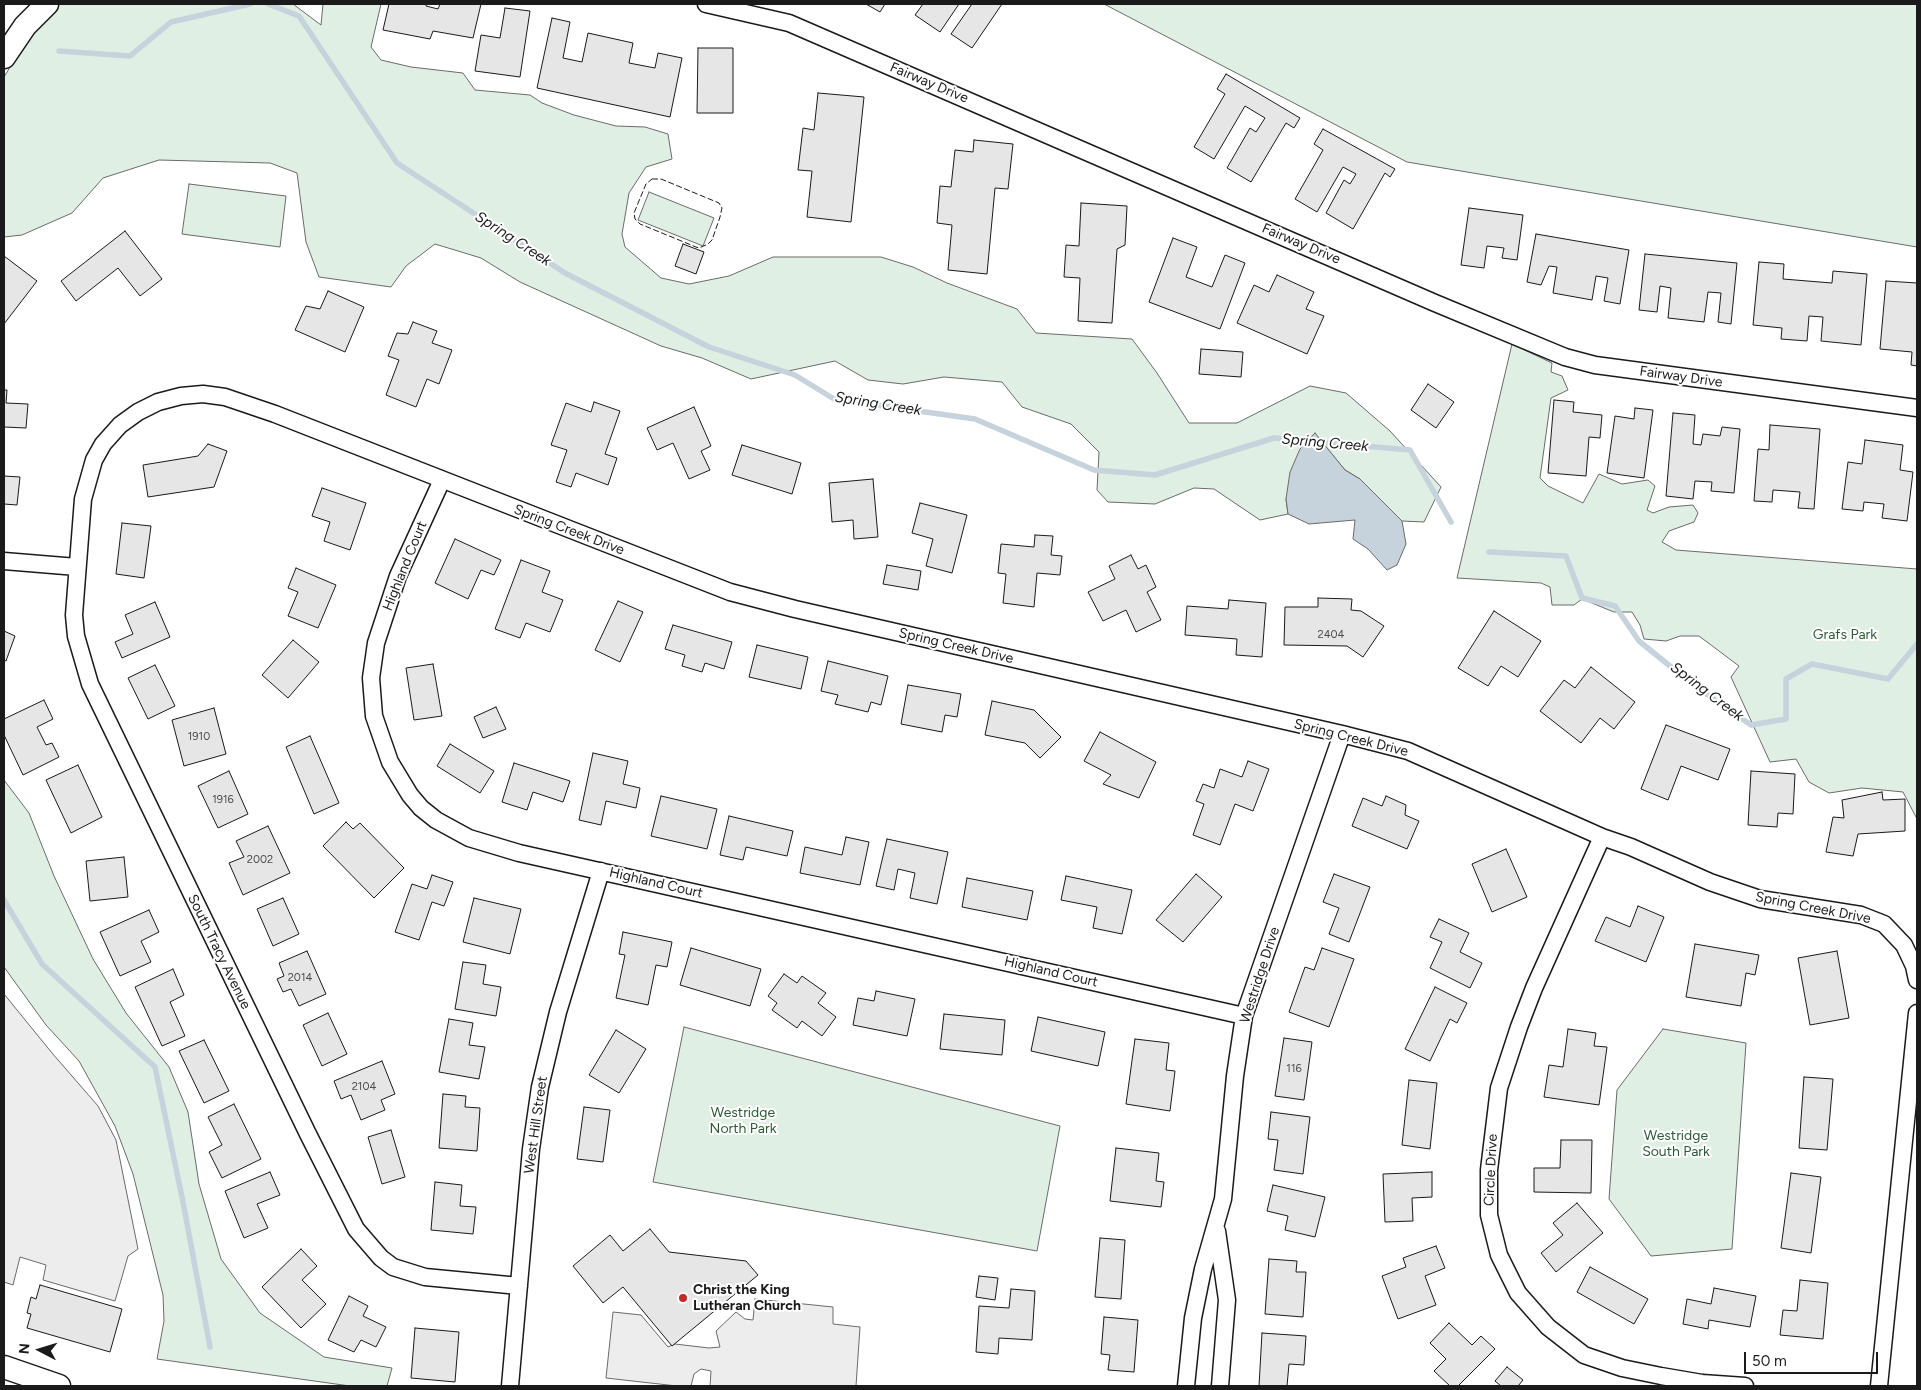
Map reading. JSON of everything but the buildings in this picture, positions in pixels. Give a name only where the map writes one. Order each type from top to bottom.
[{"type":"main road","points":[[4,57],[25,26],[47,4]]},
{"type":"main road","points":[[4,1367],[59,1386]]},
{"type":"street","name":"Fairway Drive","points":[[706,4],[789,23],[1434,303],[1565,357],[1595,365],[1917,408]]},
{"type":"street","name":"Spring Creek Drive","points":[[77,566],[82,498],[94,460],[103,444],[120,425],[138,412],[158,402],[181,396],[204,394],[225,397],[275,414],[730,592],[804,611],[1342,734],[1408,752],[1710,882],[1760,899],[1860,915],[1884,924],[1904,945],[1914,966],[1917,980]]},
{"type":"street","name":"Highland Court","points":[[442,480],[398,576],[376,643],[371,696],[374,716],[383,746],[399,780],[415,802],[436,820],[451,830],[469,838],[519,853],[1244,1016]]},
{"type":"street","points":[[4,561],[77,566]]},
{"type":"street","name":"South Tracy Avenue","points":[[77,566],[74,615],[76,636],[93,692],[356,1229],[381,1258],[393,1267],[425,1277],[519,1286]]},
{"type":"street","name":"Westridge Drive","points":[[1186,1386],[1193,1318],[1203,1269],[1217,1226],[1223,1199],[1235,1076],[1244,1016],[1342,734]]},
{"type":"street","name":"Circle Drive","points":[[1602,837],[1534,988],[1518,1027],[1499,1088],[1489,1170],[1490,1215],[1499,1255],[1518,1293],[1548,1327],[1584,1355],[1622,1368],[1661,1376],[1745,1386]]},
{"type":"street","name":"West Hill Street","points":[[510,1386],[531,1149],[540,1087],[558,1012],[601,871]]},
{"type":"street","points":[[1879,1386],[1917,1013]]},
{"type":"street","name":"Westridge Drive","points":[[1217,1226],[1227,1300],[1220,1386]]},
{"type":"green space","points":[[60,4],[293,4],[321,25],[323,4],[381,4],[371,47],[381,60],[411,67],[463,73],[475,90],[530,95],[542,103],[574,115],[616,126],[645,127],[668,134],[672,159],[646,167],[629,193],[622,234],[625,247],[661,278],[689,284],[729,276],[773,257],[881,257],[913,267],[947,283],[1017,309],[1036,333],[1132,339],[1157,373],[1189,423],[1237,423],[1310,386],[1346,393],[1390,431],[1441,487],[1424,522],[1402,521],[1360,479],[1345,470],[1315,434],[1286,499],[1288,514],[1260,520],[1214,489],[1194,488],[1155,504],[1108,502],[1097,490],[1099,452],[1071,424],[1022,407],[1002,382],[944,377],[903,384],[868,380],[835,361],[751,379],[702,358],[661,346],[520,282],[481,258],[435,244],[406,266],[391,287],[319,277],[306,242],[297,173],[270,163],[159,160],[103,178],[72,213],[22,235],[4,237],[4,77],[30,34]]},
{"type":"green space","points":[[1104,4],[1917,4],[1917,247],[1407,162]]},
{"type":"green space","points":[[189,184],[286,196],[280,247],[182,234]]},
{"type":"green space","points":[[649,192],[714,218],[703,246],[638,220]]},
{"type":"green space","name":"Grafs Park","points":[[1512,344],[1552,363],[1551,372],[1562,376],[1568,390],[1551,398],[1540,478],[1548,486],[1583,503],[1599,474],[1622,484],[1648,480],[1655,486],[1647,510],[1653,513],[1669,507],[1693,505],[1698,513],[1694,522],[1669,531],[1662,542],[1676,550],[1917,569],[1917,819],[1903,792],[1862,788],[1829,793],[1809,782],[1796,759],[1770,762],[1731,677],[1739,666],[1699,636],[1680,636],[1666,641],[1644,639],[1640,625],[1632,612],[1614,612],[1582,599],[1574,605],[1552,605],[1550,587],[1541,583],[1457,578]]},
{"type":"green space","points":[[4,780],[29,813],[54,876],[93,959],[126,1013],[169,1067],[188,1112],[199,1184],[221,1259],[260,1313],[324,1357],[392,1368],[387,1386],[350,1386],[157,1359],[164,1321],[163,1295],[133,1174],[115,1126],[79,1061],[46,1025],[4,967]]},
{"type":"green space","name":"Westridge North Park","points":[[684,1027],[1060,1126],[1037,1251],[653,1182]]},
{"type":"green space","name":"Westridge South Park","points":[[1663,1029],[1746,1043],[1732,1249],[1651,1256],[1609,1199],[1617,1090]]},
{"type":"shaded area","points":[[1315,433],[1345,470],[1360,479],[1402,521],[1406,544],[1397,565],[1387,570],[1368,549],[1353,539],[1355,520],[1309,524],[1288,514],[1286,499],[1290,472],[1300,449]]},
{"type":"shaded area","points":[[4,994],[98,1106],[116,1140],[138,1249],[128,1256],[115,1301],[43,1280],[46,1265],[20,1257],[13,1285],[4,1282]]},
{"type":"shaded area","points":[[755,1299],[833,1307],[833,1324],[860,1327],[856,1386],[710,1386],[711,1371],[701,1369],[694,1374],[691,1386],[606,1378],[613,1312],[641,1315],[668,1347],[675,1344],[709,1348],[720,1347],[716,1331],[736,1312],[745,1319],[753,1320]]},
{"type":"waterway","name":"Spring Creek","points":[[59,51],[130,56],[171,22],[250,4]]},
{"type":"waterway","name":"Spring Creek","points":[[268,4],[299,16],[397,163],[565,273],[709,347],[795,375],[834,399],[975,419],[1094,470],[1155,475],[1274,438],[1410,450],[1451,522]]},
{"type":"waterway","name":"Spring Creek","points":[[1489,552],[1566,556],[1582,598],[1615,606],[1639,641],[1691,683],[1751,725],[1786,719],[1786,679],[1812,664],[1888,679],[1917,644]]},
{"type":"waterway","points":[[4,900],[42,964],[155,1067],[210,1347]]},
{"type":"fence","points":[[652,179],[661,179],[719,203],[722,208],[720,217],[712,240],[708,244],[699,248],[696,247],[640,224],[635,219],[634,213],[646,184],[652,179]]},
{"type":"place","name":"Christ the King Lutheran Church","points":[[683,1298]]}]
